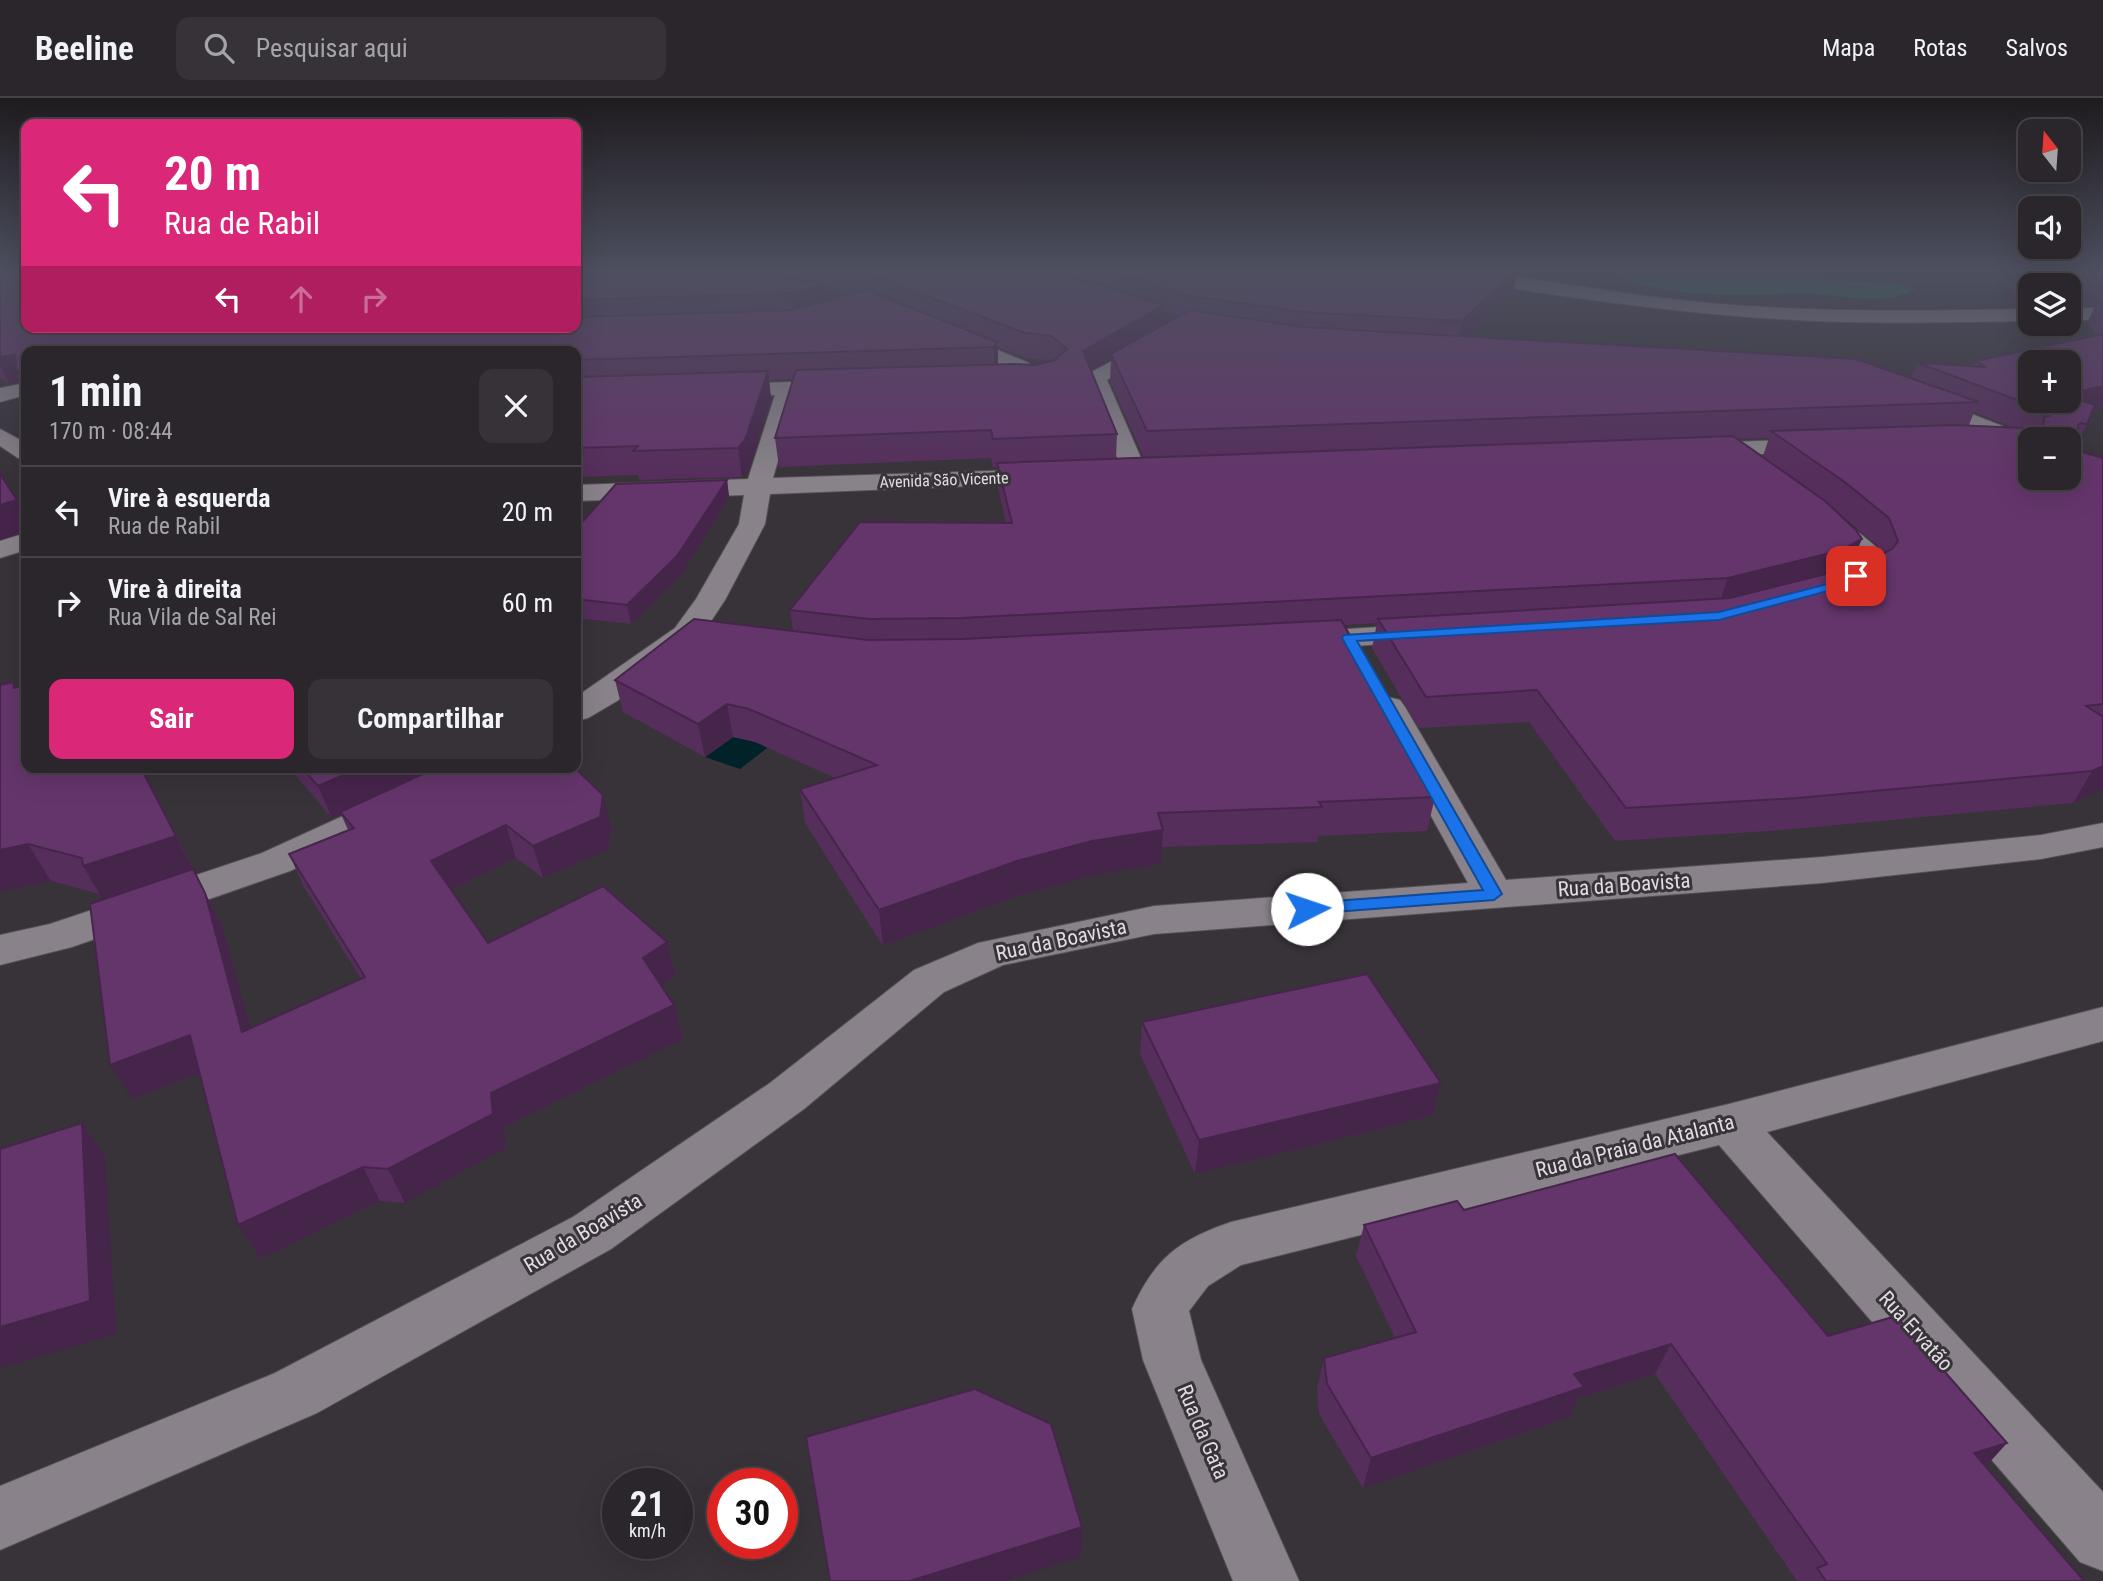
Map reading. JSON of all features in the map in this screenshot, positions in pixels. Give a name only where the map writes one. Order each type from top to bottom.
[{"type":"street","points":[[951,339],[1023,376]]},
{"type":"street","points":[[1135,472],[1084,378],[1162,339]]},
{"type":"street","points":[[695,390],[868,385]]},
{"type":"street","points":[[581,708],[699,637],[751,524],[758,487],[788,388]]},
{"type":"street","points":[[0,395],[21,390]]},
{"type":"street","points":[[1904,395],[2025,443],[1954,440]]},
{"type":"street","points":[[0,436],[21,450]]},
{"type":"street","points":[[1678,450],[1837,445]]},
{"type":"street","points":[[1732,449],[1825,517],[1865,552],[1870,568],[1843,584],[1799,595]]},
{"type":"street","points":[[1108,473],[1163,471]]},
{"type":"street","name":"Avenida São Vicente","points":[[581,493],[1080,475]]},
{"type":"street","points":[[0,550],[21,543]]},
{"type":"street","points":[[1265,643],[1457,632]]},
{"type":"street","points":[[1348,638],[1494,894]]},
{"type":"street","points":[[0,950],[57,937],[276,862],[467,773]]},
{"type":"street","name":"Rua da Boavista","points":[[0,1518],[296,1393],[592,1233],[787,1096],[929,981],[993,953],[1154,920],[1822,870],[2041,848],[2103,835]]},
{"type":"street","name":"Rua da Praia da Atalanta","points":[[1174,1281],[1197,1260],[1231,1245],[1729,1123],[2103,1024]]},
{"type":"street","name":"Rua Ervatão","points":[[1729,1123],[2103,1539]]},
{"type":"street","name":"Rua da Gata","points":[[1174,1281],[1160,1309],[1172,1360],[1266,1581]]},
{"type":"water","points":[[733,737],[771,745],[740,769],[705,757]]},
{"type":"building","points":[[0,339],[990,339],[997,342],[994,347],[581,360],[581,346],[21,346],[21,372],[16,369],[15,355],[0,357]]},
{"type":"building","points":[[1055,339],[1104,339],[1083,351],[1117,434],[993,439],[991,430],[775,438],[796,370],[1035,365],[1055,360],[1067,349]]},
{"type":"building","points":[[1138,339],[1514,339],[1856,359],[1979,402],[1147,431],[1111,354]]},
{"type":"building","points":[[2079,339],[2103,339],[2103,386],[2081,391],[2081,350],[2028,350]]},
{"type":"building","points":[[2018,352],[2018,400],[1918,363],[1986,367],[1976,361]]},
{"type":"building","points":[[768,371],[745,440],[738,448],[633,451],[638,446],[581,448],[581,377]]},
{"type":"building","points":[[2081,400],[2095,405],[2087,424],[2081,423],[2078,427],[2043,427],[2044,417],[2050,416],[2049,413],[2081,413]]},
{"type":"building","points":[[1954,425],[2018,428],[2018,490],[2081,490],[2081,452],[2103,458],[2103,704],[2086,706],[2103,717],[2103,766],[2092,771],[1798,798],[1626,808],[1537,690],[1426,697],[1378,619],[1730,598],[1866,564],[1893,548],[1898,541],[1889,518],[1846,483],[1771,431]]},
{"type":"building","points":[[1733,436],[1825,501],[1862,539],[1842,550],[1728,578],[962,618],[869,619],[790,610],[860,522],[1012,523],[997,463]]},
{"type":"building","points":[[0,474],[17,500],[0,505]]},
{"type":"building","points":[[727,480],[677,556],[627,605],[581,600],[581,523],[616,484]]},
{"type":"building","points":[[694,619],[868,640],[962,639],[1341,620],[1386,697],[1435,797],[1319,802],[1322,807],[1158,813],[1163,830],[1092,841],[1017,861],[879,910],[800,789],[877,765],[749,709],[727,704],[698,724],[615,680]]},
{"type":"building","points":[[13,682],[14,688],[21,686],[21,773],[144,773],[176,836],[83,866],[82,858],[28,844],[0,850],[0,685]]},
{"type":"building","points":[[306,773],[348,773],[318,786]]},
{"type":"building","points":[[425,773],[580,773],[603,795],[600,817],[533,846],[506,825],[431,861],[488,943],[603,886],[667,942],[643,958],[674,1005],[491,1093],[493,1114],[388,1169],[363,1167],[238,1225],[190,1035],[110,1065],[90,904],[193,869],[205,893],[242,1032],[365,977],[289,854],[354,828],[340,812]]},
{"type":"building","points":[[1367,974],[1441,1083],[1199,1140],[1142,1022]]},
{"type":"building","points":[[82,1123],[90,1301],[0,1327],[0,1149]]},
{"type":"building","points":[[1675,1154],[1828,1336],[1896,1316],[2007,1443],[1974,1453],[2084,1581],[1826,1581],[1817,1568],[1827,1564],[1671,1344],[1574,1374],[1584,1387],[1371,1458],[1327,1384],[1324,1358],[1416,1332],[1364,1225],[1457,1201],[1464,1210]]},
{"type":"building","points":[[975,1389],[1051,1424],[1082,1527],[910,1581],[830,1581],[806,1437]]},
{"type":"route","points":[[1307,909],[1494,894],[1348,638],[1719,616],[1843,584],[1856,576]]}]
